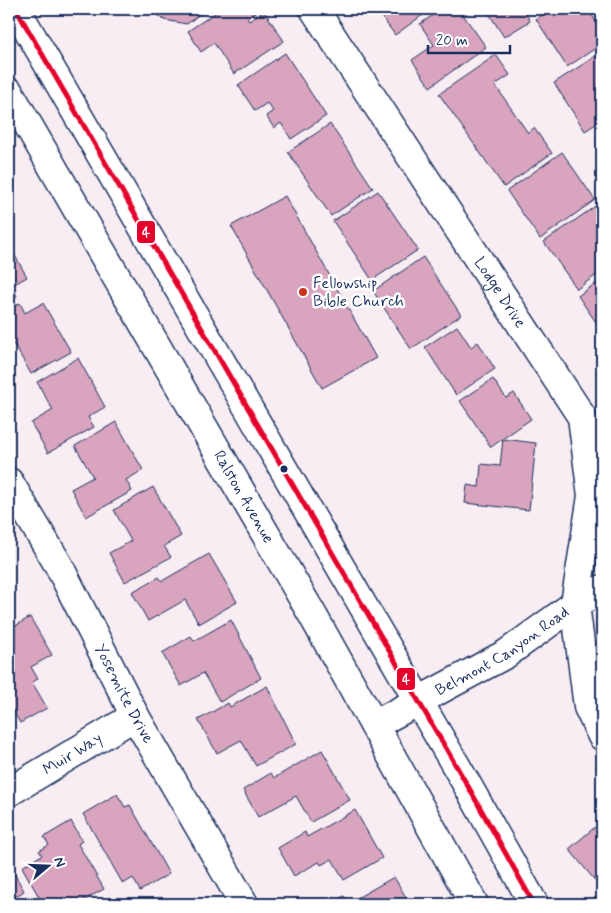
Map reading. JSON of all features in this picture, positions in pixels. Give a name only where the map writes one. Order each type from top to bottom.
[{"type":"main road","points":[[16,9],[418,700],[534,904]]},
{"type":"main road","name":"Lodge Drive","points":[[314,9],[582,417],[592,496],[575,604]]},
{"type":"main road","name":"Ralston Avenue","points":[[9,92],[374,725],[474,904]]},
{"type":"main road","name":"Yosemite Drive","points":[[9,482],[58,564],[135,716],[244,904]]},
{"type":"main road","name":"Belmont Canyon Road","points":[[374,725],[506,654],[575,604],[602,589]]},
{"type":"main road","name":"Belmont Canyon Road","points":[[575,604],[588,707],[602,736]]},
{"type":"main road","name":"Muir Way","points":[[9,792],[135,716]]},
{"type":"building","points":[[151,9],[206,9],[187,24],[164,20]]},
{"type":"building","points":[[221,9],[260,9],[247,18],[249,21],[264,11],[284,41],[234,74],[214,43],[201,52],[188,31]]},
{"type":"building","points":[[376,9],[431,9],[395,35]]},
{"type":"building","points":[[442,9],[459,9],[486,47],[430,87],[412,60],[434,45],[420,24]]},
{"type":"building","points":[[486,9],[523,9],[530,21],[504,37]]},
{"type":"building","points":[[552,9],[581,9],[585,15],[590,12],[602,31],[602,44],[567,67],[536,19]]},
{"type":"building","points":[[602,52],[602,120],[585,131],[554,83]]},
{"type":"building","points":[[285,53],[326,116],[291,139],[281,123],[274,128],[266,116],[273,111],[267,103],[255,111],[238,85]]},
{"type":"building","points":[[496,55],[510,75],[495,85],[528,133],[534,128],[552,153],[504,187],[439,94]]},
{"type":"building","points":[[330,124],[373,188],[331,216],[288,152]]},
{"type":"building","points":[[562,152],[595,200],[540,239],[507,191]]},
{"type":"building","points":[[378,191],[418,250],[372,280],[333,221]]},
{"type":"building","name":"Fellowship Bible Church","points":[[285,196],[376,358],[322,388],[231,226]]},
{"type":"building","points":[[597,205],[602,212],[602,271],[577,289],[544,242]]},
{"type":"building","points":[[9,245],[27,277],[11,286],[17,296],[9,301]]},
{"type":"building","points":[[423,257],[461,315],[411,349],[373,291]]},
{"type":"building","points":[[602,279],[602,331],[578,296]]},
{"type":"building","points":[[20,303],[25,313],[43,303],[71,352],[31,374],[14,344],[9,347],[9,310]]},
{"type":"building","points":[[457,326],[471,347],[478,342],[495,369],[456,395],[425,347]]},
{"type":"building","points":[[78,358],[105,407],[88,417],[94,427],[48,453],[31,423],[53,410],[37,382]]},
{"type":"building","points":[[493,379],[506,398],[514,393],[531,419],[491,447],[460,401]]},
{"type":"building","points":[[116,422],[143,470],[126,480],[132,491],[86,517],[71,489],[93,477],[75,446]]},
{"type":"building","points":[[503,439],[536,443],[529,510],[465,503],[467,485],[479,487],[481,464],[500,466]]},
{"type":"building","points":[[153,487],[181,536],[164,546],[171,557],[125,582],[109,553],[131,541],[114,510]]},
{"type":"building","points":[[209,554],[237,602],[199,624],[185,600],[148,621],[132,592],[159,577],[162,581]]},
{"type":"building","points":[[30,617],[52,655],[31,667],[38,679],[32,682],[47,708],[20,723],[9,703],[9,630]]},
{"type":"building","points":[[231,620],[261,678],[220,702],[203,673],[181,686],[162,653],[191,636],[194,641]]},
{"type":"building","points":[[267,686],[296,744],[256,766],[241,740],[217,753],[198,720],[228,703],[230,707]]},
{"type":"building","points":[[9,719],[14,728],[9,732]]},
{"type":"building","points":[[322,750],[350,800],[311,822],[296,796],[258,817],[243,790],[271,773],[274,778]]},
{"type":"building","points":[[117,794],[125,807],[130,805],[169,874],[140,891],[133,878],[123,884],[83,814]]},
{"type":"building","points":[[355,810],[382,858],[344,880],[332,859],[321,865],[319,862],[294,876],[278,848],[305,832],[307,837]]},
{"type":"building","points":[[71,821],[82,841],[78,844],[104,889],[77,904],[43,904],[22,867],[42,855],[39,851],[49,845],[44,837]]},
{"type":"building","points":[[602,823],[602,889],[569,849]]},
{"type":"building","points":[[9,864],[24,891],[12,899],[15,904],[9,904]]},
{"type":"building","points":[[394,877],[410,904],[330,904],[344,896],[348,903]]},
{"type":"transit line","name":"4","points":[[16,9],[469,788],[534,904]]},
{"type":"place","name":"Fellowship Bible Church","points":[[303,292]]}]
